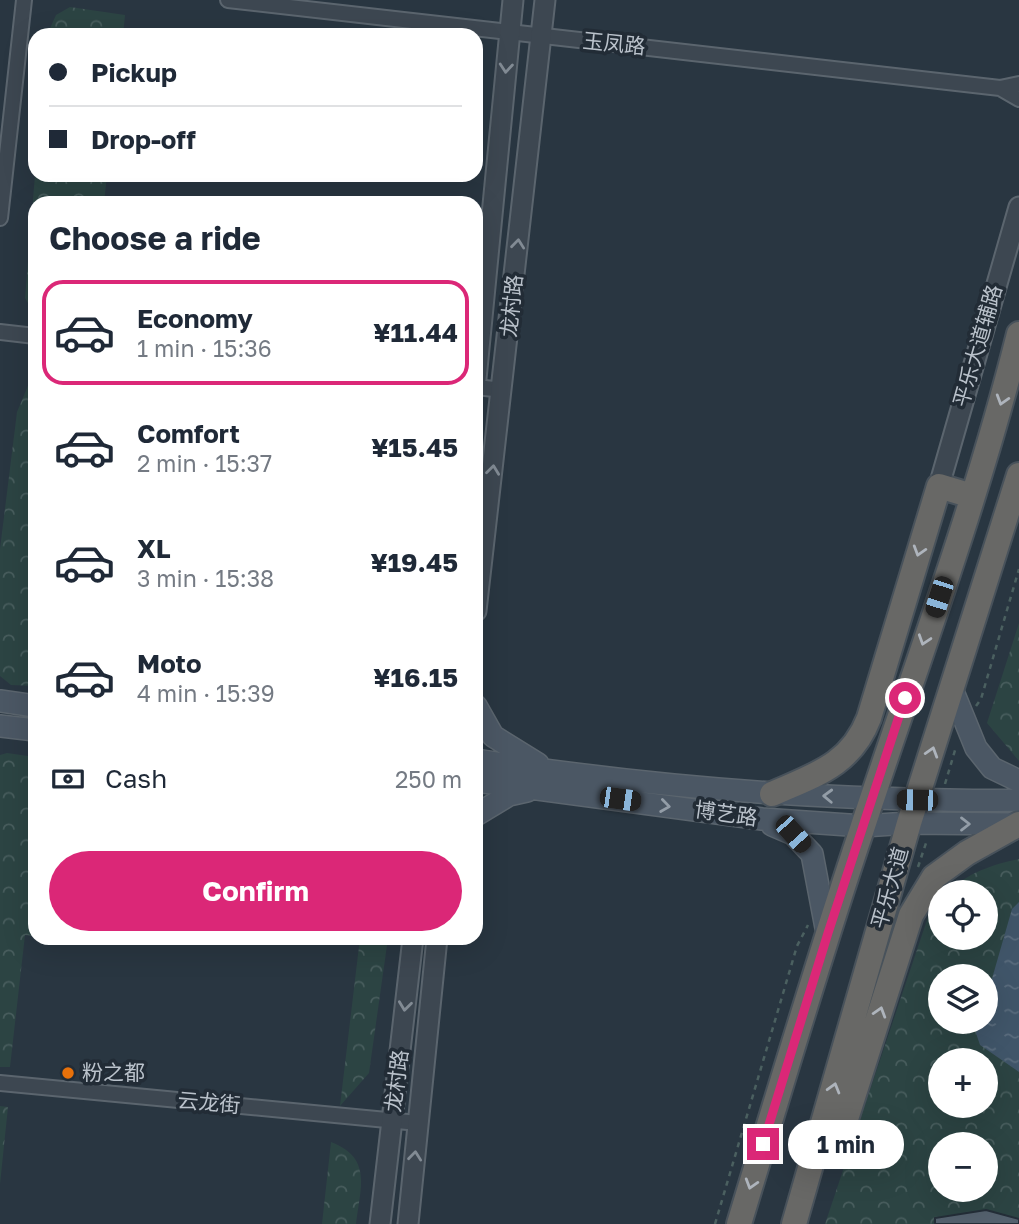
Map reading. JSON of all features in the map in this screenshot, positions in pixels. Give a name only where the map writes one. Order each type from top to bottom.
[{"type":"highway","points":[[739,1224],[818,927],[863,826],[972,496],[1019,334]]},
{"type":"highway","name":"平乐大道","points":[[794,1224],[909,823],[1019,475]]},
{"type":"highway","points":[[772,794],[830,767],[853,749],[863,732],[939,486],[972,496]]},
{"type":"highway","points":[[813,1162],[846,1119],[911,915],[934,877],[967,853],[1019,824]]},
{"type":"main road","points":[[952,690],[976,748],[992,768],[1019,780]]},
{"type":"main road","points":[[0,701],[28,705]]},
{"type":"main road","points":[[483,718],[493,736],[546,780],[509,795],[483,811]]},
{"type":"main road","points":[[0,726],[28,729]]},
{"type":"main road","name":"博艺路","points":[[483,762],[546,780],[753,818],[863,826],[909,823],[1019,824]]},
{"type":"main road","name":"博艺路","points":[[483,780],[546,780],[872,799],[1019,800]]},
{"type":"main road","points":[[753,818],[793,834],[812,854],[818,927]]},
{"type":"street","points":[[0,218],[24,0]]},
{"type":"street","name":"玉凤路","points":[[228,0],[474,28]]},
{"type":"street","name":"龙村路","points":[[483,305],[513,0]]},
{"type":"street","name":"龙村路","points":[[483,554],[545,0]]},
{"type":"street","name":"玉凤路","points":[[483,29],[1000,88]]},
{"type":"street","points":[[1000,88],[1019,84]]},
{"type":"street","points":[[1000,88],[1019,99]]},
{"type":"street","name":"平乐大道辅路","points":[[939,486],[1019,207]]},
{"type":"street","points":[[0,332],[28,336]]},
{"type":"street","points":[[483,388],[503,390]]},
{"type":"street","points":[[999,537],[1019,509]]},
{"type":"street","name":"龙村路","points":[[380,1224],[412,945]]},
{"type":"street","name":"龙村路","points":[[408,1224],[436,945]]},
{"type":"street","name":"云龙街","points":[[0,1083],[418,1123]]},
{"type":"path","points":[[715,1224],[797,946],[818,927]]},
{"type":"green space","points":[[70,7],[125,15],[124,28],[50,28],[56,15]]},
{"type":"green space","points":[[34,182],[106,182],[105,196],[33,196]]},
{"type":"green space","points":[[28,261],[28,303],[25,298]]},
{"type":"green space","points":[[28,386],[28,686],[11,685],[0,676],[0,549],[17,412]]},
{"type":"green space","points":[[1019,623],[1019,761],[987,723]]},
{"type":"green space","points":[[7,753],[28,756],[28,935],[25,935],[10,1067],[0,1067],[0,755]]},
{"type":"green space","points":[[1019,859],[1019,1224],[825,1224],[928,917],[928,950],[998,950],[998,880],[964,880],[990,867]]},
{"type":"green space","points":[[359,945],[387,945],[369,1073],[340,1106]]},
{"type":"green space","points":[[0,1106],[8,1107],[0,1184]]},
{"type":"green space","points":[[331,1142],[344,1149],[358,1165],[361,1186],[356,1224],[322,1224]]},
{"type":"water","points":[[1019,902],[1019,1072],[998,1057],[998,1048],[984,1048],[980,1045],[976,1034],[998,1034],[996,964],[1012,909]]},
{"type":"building","points":[[986,1210],[1019,1219],[1019,1224],[935,1224],[935,1218]]},
{"type":"place","name":"粉之都","points":[[68,1073]]},
{"type":"route","points":[[763,1144],[905,698]]}]
